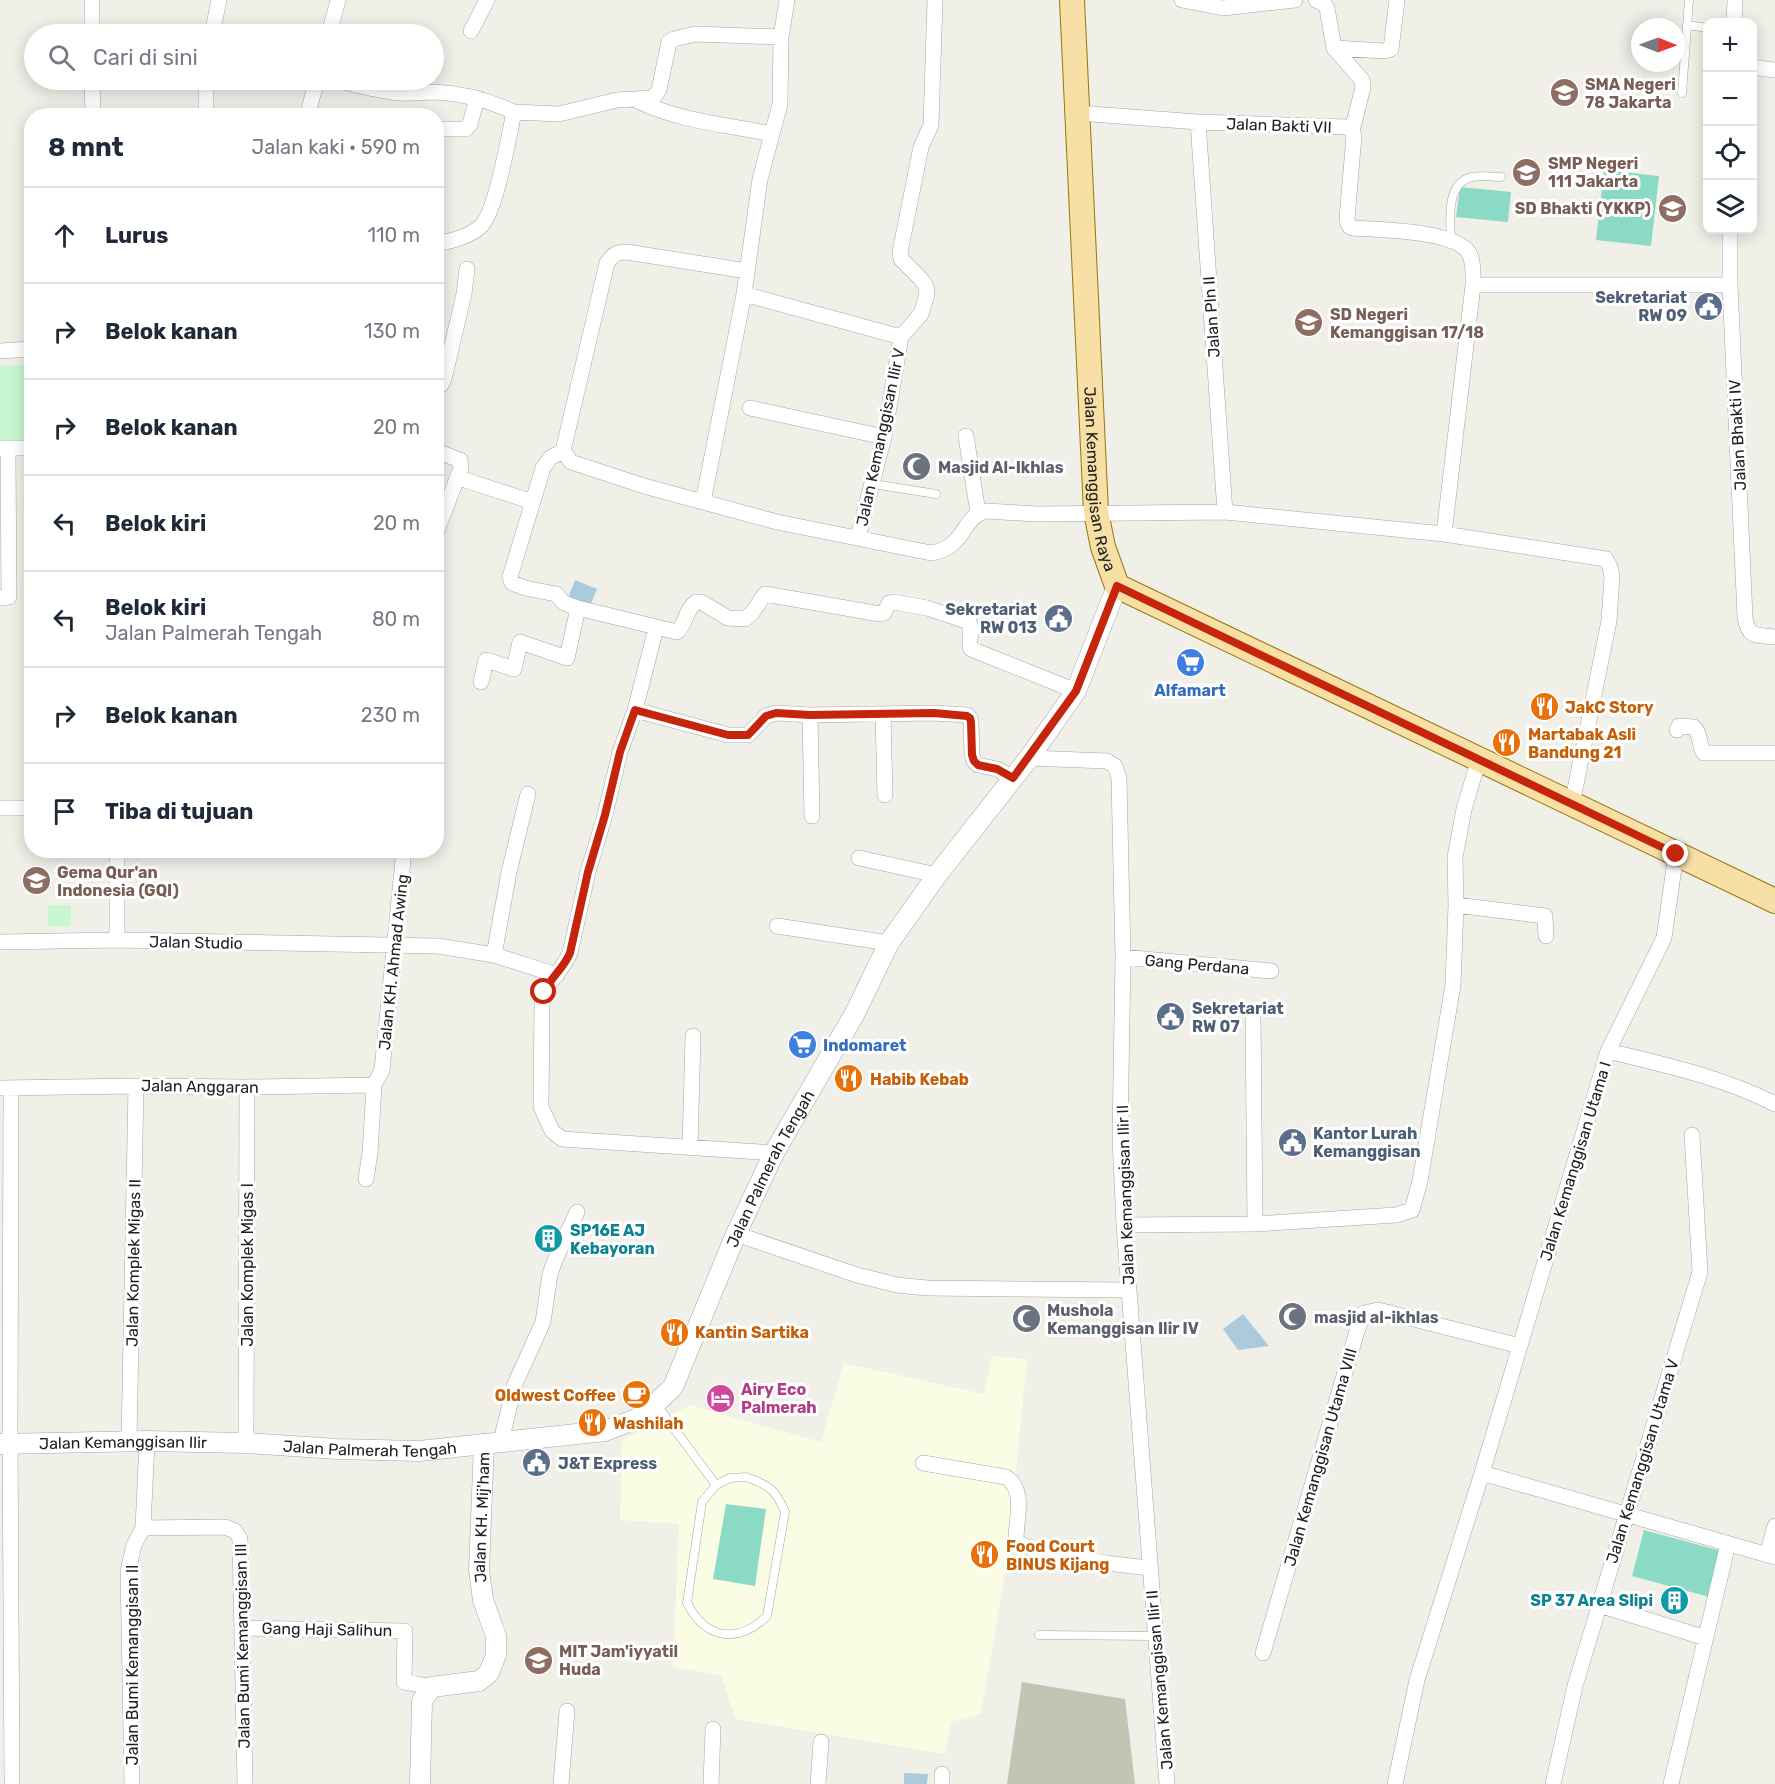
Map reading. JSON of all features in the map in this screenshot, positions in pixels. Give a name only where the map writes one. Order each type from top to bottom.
[{"type":"main road","name":"Jalan Kemanggisan Raya","points":[[1072,0],[1087,114],[1096,512],[1102,547],[1117,586],[1775,901]]},
{"type":"street","points":[[92,0],[92,24]]},
{"type":"street","points":[[214,24],[219,0]]},
{"type":"street","points":[[332,24],[338,0]]},
{"type":"street","points":[[471,31],[487,0]]},
{"type":"street","points":[[703,502],[744,294],[760,179],[780,104],[781,37],[787,0]]},
{"type":"street","name":"Jalan Kemanggisan Ilir V","points":[[858,537],[884,436],[901,337],[921,314],[927,294],[926,286],[920,278],[901,260],[900,252],[921,147],[931,126],[935,0]]},
{"type":"street","points":[[1182,0],[1223,8],[1295,0]]},
{"type":"street","points":[[1316,0],[1327,8],[1334,48],[1362,80],[1363,87],[1352,131]]},
{"type":"street","points":[[1334,48],[1391,49],[1396,0]]},
{"type":"street","points":[[1734,18],[1735,0]]},
{"type":"street","points":[[384,90],[402,93],[436,92],[490,101],[514,112],[559,114],[617,100],[653,98],[659,90],[669,42],[672,40],[695,34],[781,37]]},
{"type":"street","points":[[1757,68],[1775,70]]},
{"type":"street","points":[[92,90],[93,108]]},
{"type":"street","points":[[206,90],[206,108]]},
{"type":"street","points":[[309,108],[315,90]]},
{"type":"street","points":[[444,129],[466,129],[470,124],[477,98]]},
{"type":"street","points":[[635,100],[685,119],[771,134]]},
{"type":"street","points":[[444,242],[481,227],[486,220],[498,186],[514,112]]},
{"type":"street","name":"Jalan Bakti VII","points":[[1087,114],[1198,122],[1347,127],[1354,136],[1347,219],[1349,226],[1428,234],[1451,239]]},
{"type":"street","name":"Jalan Pln II","points":[[1198,122],[1225,512]]},
{"type":"street","name":"Jalan Bhakti IV","points":[[1730,234],[1730,285],[1745,617],[1747,628],[1755,635],[1775,637]]},
{"type":"street","points":[[1444,534],[1473,285],[1469,253],[1461,244],[1451,239]]},
{"type":"street","points":[[747,271],[627,252],[617,252],[612,256],[607,263],[563,451],[550,458],[543,468],[510,580],[518,586],[556,594],[564,603],[578,608],[677,632],[684,623],[690,606],[696,602],[701,602],[728,618],[745,619],[765,594],[880,614],[884,613],[889,603],[894,602],[927,608],[969,622],[972,630],[969,645],[971,650],[1076,691]]},
{"type":"street","points":[[444,379],[464,294],[467,269]]},
{"type":"street","points":[[1473,285],[1730,285]]},
{"type":"street","points":[[744,294],[901,337]]},
{"type":"street","points":[[0,351],[24,350]]},
{"type":"street","points":[[750,408],[884,436]]},
{"type":"street","points":[[966,436],[978,513]]},
{"type":"street","points":[[0,598],[9,597],[4,448],[24,448]]},
{"type":"street","points":[[563,451],[571,462],[580,466],[644,486],[777,522],[931,554],[941,552],[957,541],[972,519],[978,513],[986,511],[1037,514],[1225,512],[1444,534],[1586,554],[1606,559],[1612,577],[1609,621],[1572,804]]},
{"type":"street","points":[[444,454],[460,460],[461,468],[444,514]]},
{"type":"street","points":[[459,478],[533,502]]},
{"type":"street","name":"Jalan Palmerah Tengah","points":[[246,1443],[337,1449],[419,1450],[605,1431],[641,1417],[673,1387],[736,1234],[774,1153],[855,1013],[889,943],[937,875],[1029,758],[1076,691],[1117,586]]},
{"type":"street","points":[[481,682],[486,660],[514,669],[520,642],[567,658],[578,608]]},
{"type":"street","points":[[656,628],[588,872],[570,953],[565,965],[548,983],[544,992],[541,1107],[552,1131],[562,1139],[774,1153]]},
{"type":"street","points":[[635,710],[728,735],[748,735],[766,716],[776,713],[810,715],[934,713],[967,716],[971,722],[974,761],[978,765],[997,769],[1013,778]]},
{"type":"street","points":[[883,714],[885,795]]},
{"type":"street","points":[[810,715],[812,816]]},
{"type":"street","points":[[1677,730],[1683,725],[1694,727],[1700,735],[1701,750],[1704,753],[1775,753]]},
{"type":"street","name":"Jalan Kemanggisan Ilir II","points":[[1029,758],[1107,761],[1115,766],[1119,778],[1123,957],[1120,1137],[1124,1225],[1167,1784]]},
{"type":"street","points":[[1124,1225],[1255,1224],[1400,1215],[1409,1212],[1414,1207],[1453,985],[1455,857],[1464,809],[1479,759]]},
{"type":"street","points":[[495,955],[509,872],[528,794]]},
{"type":"street","points":[[0,808],[24,808]]},
{"type":"street","name":"Jalan Kemanggisan Utama I","points":[[1395,1784],[1417,1680],[1482,1473],[1608,1051],[1664,938],[1676,854]]},
{"type":"street","points":[[117,858],[117,940]]},
{"type":"street","name":"Jalan KH. Ahmad Awing","points":[[366,1179],[403,858]]},
{"type":"street","points":[[859,858],[937,875]]},
{"type":"street","points":[[1456,905],[1545,916],[1546,936]]},
{"type":"street","points":[[777,926],[889,943]]},
{"type":"street","name":"Jalan Studio","points":[[0,942],[117,940],[438,946],[495,955],[556,975]]},
{"type":"street","name":"Gang Perdana","points":[[1123,957],[1270,971]]},
{"type":"street","points":[[1253,1015],[1255,1224]]},
{"type":"street","points":[[690,1147],[693,1036]]},
{"type":"street","points":[[1608,1051],[1692,1072],[1740,1087],[1775,1104]]},
{"type":"street","name":"Jalan Anggaran","points":[[6,1088],[248,1087],[378,1079]]},
{"type":"street","name":"Jalan Komplek Migas II","points":[[136,1086],[138,1441]]},
{"type":"street","name":"Jalan Komplek Migas I","points":[[246,1443],[248,1087]]},
{"type":"street","points":[[6,1088],[5,1444],[12,1784]]},
{"type":"street","name":"Jalan Kemanggisan Utama V","points":[[1553,1784],[1575,1686],[1625,1514],[1700,1272],[1692,1135]]},
{"type":"street","points":[[493,1442],[515,1384],[543,1322],[550,1274],[576,1212]]},
{"type":"street","points":[[736,1234],[856,1275],[897,1285],[927,1288],[1129,1290]]},
{"type":"street","name":"Jalan Kemanggisan Utama VIII","points":[[1263,1653],[1364,1313],[1378,1310],[1520,1346]]},
{"type":"street","name":"Jalan Kemanggisan Ilir","points":[[5,1444],[138,1441],[246,1443]]},
{"type":"street","name":"Jalan Bumi Kemanggisan II","points":[[132,1784],[128,1571],[134,1545],[143,1528],[138,1441]]},
{"type":"street","name":"Jalan KH. Mij'ham","points":[[432,1687],[479,1681],[489,1673],[496,1655],[496,1636],[483,1600],[479,1570],[493,1442]]},
{"type":"street","points":[[923,1463],[1006,1477],[1013,1482],[1018,1493],[1016,1539],[1019,1545],[1050,1553],[1149,1568]]},
{"type":"street","points":[[1482,1473],[1771,1556],[1775,1526]]},
{"type":"street","name":"Jalan Bumi Kemanggisan III","points":[[143,1528],[225,1527],[238,1534],[240,1539],[245,1784]]},
{"type":"street","points":[[1671,1784],[1728,1544]]},
{"type":"street","points":[[1599,1605],[1706,1638]]},
{"type":"street","name":"Gang Haji Salihun","points":[[242,1628],[405,1631],[404,1682],[432,1687]]},
{"type":"street","points":[[420,1784],[422,1701],[432,1687]]},
{"type":"street","points":[[561,1784],[567,1711]]},
{"type":"street","points":[[711,1784],[713,1729]]},
{"type":"street","points":[[818,1784],[821,1742]]},
{"type":"lane","points":[[1683,93],[1689,0]]},
{"type":"lane","points":[[1687,25],[1703,27]]},
{"type":"lane","points":[[1451,239],[1452,199],[1458,184],[1472,177],[1501,177]]},
{"type":"lane","points":[[873,484],[936,494]]},
{"type":"lane","points":[[655,1404],[716,1485]]},
{"type":"lane","points":[[746,1477],[766,1484],[779,1497],[785,1512],[766,1616],[755,1628],[741,1634],[711,1631],[694,1617],[687,1603],[702,1502],[716,1485],[730,1478],[746,1477]]},
{"type":"lane","points":[[1039,1635],[1155,1636]]},
{"type":"shaded area","points":[[992,1356],[1027,1359],[1007,1561],[981,1714],[951,1722],[945,1754],[736,1719],[721,1675],[673,1667],[679,1524],[620,1520],[622,1440],[690,1405],[821,1442],[844,1363],[984,1394]]},
{"type":"shaded area","points":[[1022,1682],[1125,1699],[1135,1784],[1007,1784]]},
{"type":"green space","points":[[1604,170],[1659,176],[1651,246],[1596,240]]},
{"type":"green space","points":[[1460,187],[1511,192],[1508,222],[1456,217]]},
{"type":"green space","points":[[24,365],[24,442],[0,443],[0,366]]},
{"type":"green space","points":[[48,905],[71,905],[71,926],[48,926]]},
{"type":"green space","points":[[726,1504],[766,1509],[755,1586],[713,1579]]},
{"type":"green space","points":[[1644,1530],[1725,1552],[1713,1598],[1632,1576]]},
{"type":"water","points":[[575,580],[597,589],[590,606],[568,598]]},
{"type":"water","points":[[1243,1314],[1269,1346],[1238,1350],[1223,1329]]},
{"type":"water","points":[[904,1773],[928,1774],[927,1784],[904,1784]]},
{"type":"place","name":"SMA Negeri 78 Jakarta","points":[[1564,93]]},
{"type":"place","name":"SMP Negeri 111 Jakarta","points":[[1527,172]]},
{"type":"place","name":"SD Bhakti (YKKP)","points":[[1672,208]]},
{"type":"place","name":"Sekretariat RW 09","points":[[1708,306]]},
{"type":"place","name":"SD Negeri Kemanggisan 17/18","points":[[1309,323]]},
{"type":"place","name":"Masjid Al-Ikhlas","points":[[917,467]]},
{"type":"place","name":"Sekretariat RW 013","points":[[1058,618]]},
{"type":"place","name":"Alfamart","points":[[1190,662]]},
{"type":"place","name":"JakC Story","points":[[1544,707]]},
{"type":"place","name":"Martabak Asli Bandung 21","points":[[1507,743]]},
{"type":"place","name":"Gema Qur'an Indonesia (GQI)","points":[[36,881]]},
{"type":"place","name":"Sekretariat RW 07","points":[[1171,1017]]},
{"type":"place","name":"Indomaret","points":[[802,1045]]},
{"type":"place","name":"Habib Kebab","points":[[849,1079]]},
{"type":"place","name":"Kantor Lurah Kemanggisan","points":[[1292,1142]]},
{"type":"place","name":"SP16E AJ Kebayoran","points":[[549,1239]]},
{"type":"place","name":"masjid al-ikhlas","points":[[1293,1317]]},
{"type":"place","name":"Mushola Kemanggisan Ilir IV","points":[[1026,1319]]},
{"type":"place","name":"Kantin Sartika","points":[[674,1332]]},
{"type":"place","name":"Oldwest Coffee","points":[[637,1395]]},
{"type":"place","name":"Airy Eco Palmerah","points":[[720,1398]]},
{"type":"place","name":"Washilah","points":[[592,1423]]},
{"type":"place","name":"J&T Express","points":[[537,1463]]},
{"type":"place","name":"Food Court BINUS Kijang","points":[[985,1555]]},
{"type":"place","name":"SP 37 Area Slipi","points":[[1674,1600]]},
{"type":"place","name":"MIT Jam'iyyatil Huda","points":[[538,1660]]},
{"type":"route","points":[[544,992],[548,983],[565,965],[570,953],[588,872],[611,793],[614,774],[635,710],[728,735],[748,735],[766,716],[776,713],[810,715],[934,713],[967,716],[971,722],[974,761],[978,765],[997,769],[1013,778],[1076,691],[1117,586],[1676,854]]}]
